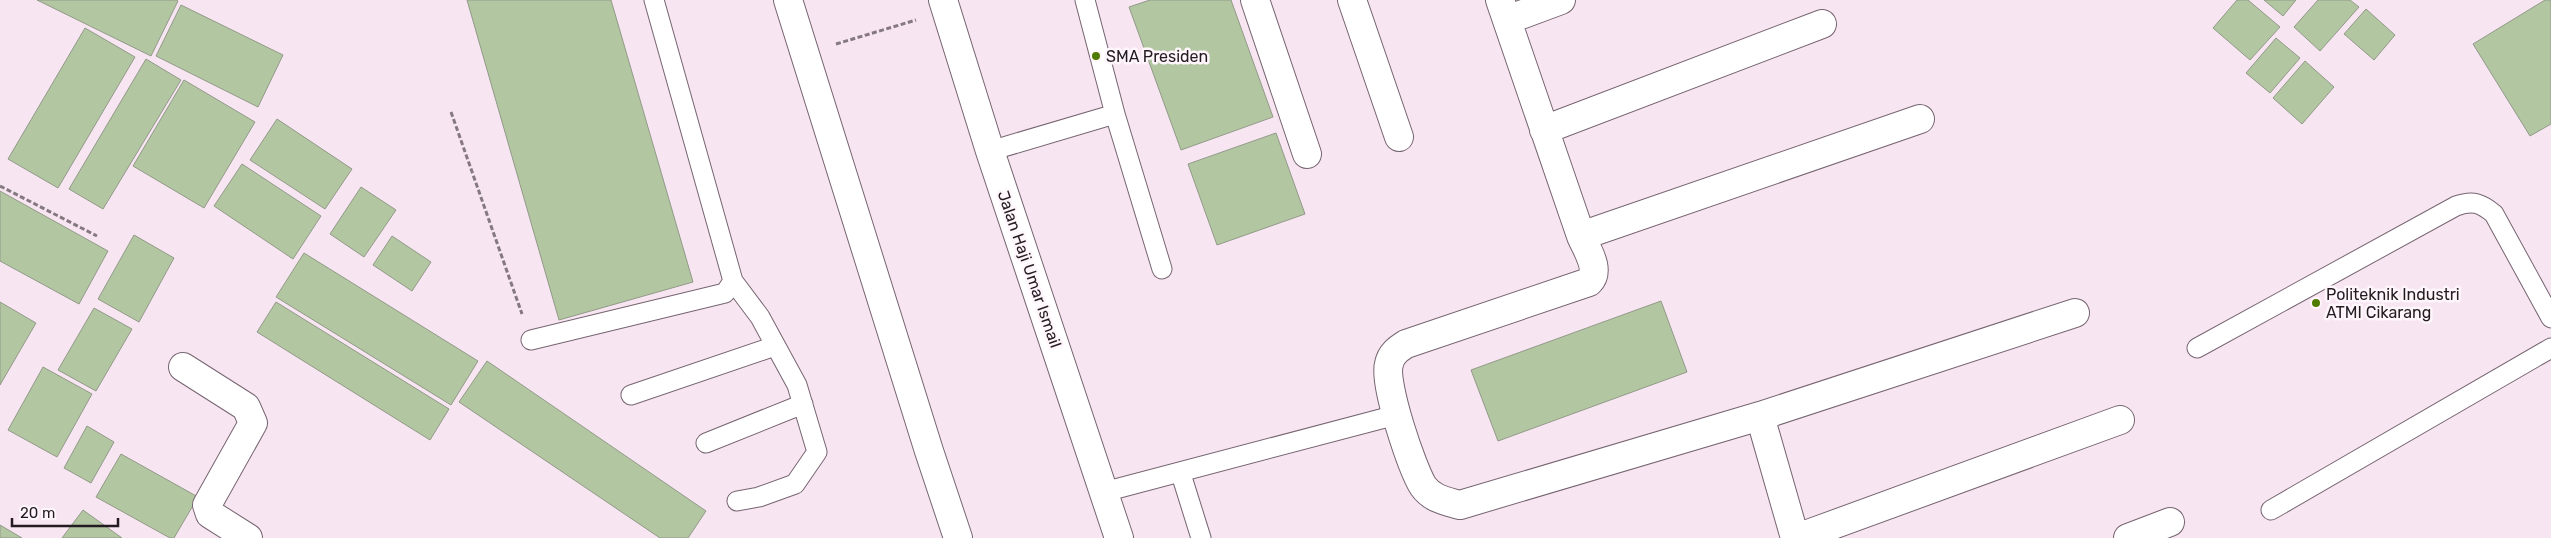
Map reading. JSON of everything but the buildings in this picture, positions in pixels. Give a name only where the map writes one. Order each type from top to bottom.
[{"type":"street","points":[[788,0],[958,538]]},
{"type":"street","points":[[1255,0],[1307,154]]},
{"type":"street","points":[[1352,0],[1399,137]]},
{"type":"street","points":[[1561,0],[1503,10],[1581,236],[1595,270],[1593,278],[1589,282],[1406,344],[1395,351],[1388,365],[1396,415],[1423,486],[1438,499],[1460,505],[1760,416],[2075,313]]},
{"type":"street","name":"Jalan Haji Umar Ismail","points":[[944,5],[990,152],[1119,538]]},
{"type":"street","points":[[1544,130],[1822,24]]},
{"type":"street","points":[[1581,236],[1920,119]]},
{"type":"street","points":[[183,367],[246,407],[252,415],[253,423],[207,505],[210,514],[248,538]]},
{"type":"street","points":[[1760,416],[1796,538],[2120,420]]},
{"type":"street","points":[[2128,538],[2170,522]]},
{"type":"lane","points":[[654,0],[733,281],[760,317],[797,385],[817,452],[795,484],[759,497],[737,501]]},
{"type":"lane","points":[[1084,0],[1115,114],[1162,269]]},
{"type":"lane","points":[[990,152],[1115,114]]},
{"type":"lane","points":[[2198,348],[2456,206],[2468,202],[2481,204],[2494,214],[2551,318]]},
{"type":"lane","points":[[531,340],[724,293],[733,281]]},
{"type":"lane","points":[[631,394],[775,346]]},
{"type":"lane","points":[[2271,510],[2551,348]]},
{"type":"lane","points":[[706,443],[802,404]]},
{"type":"lane","points":[[1104,492],[1180,474],[1396,415]]},
{"type":"lane","points":[[1180,474],[1201,538]]},
{"type":"path","points":[[805,54],[944,5]]},
{"type":"path","points":[[451,112],[531,340]]},
{"type":"path","points":[[0,186],[97,236]]},
{"type":"place","name":"SMA Presiden","points":[[1096,56]]},
{"type":"place","name":"Politeknik Industri ATMI Cikarang","points":[[2316,303]]}]
